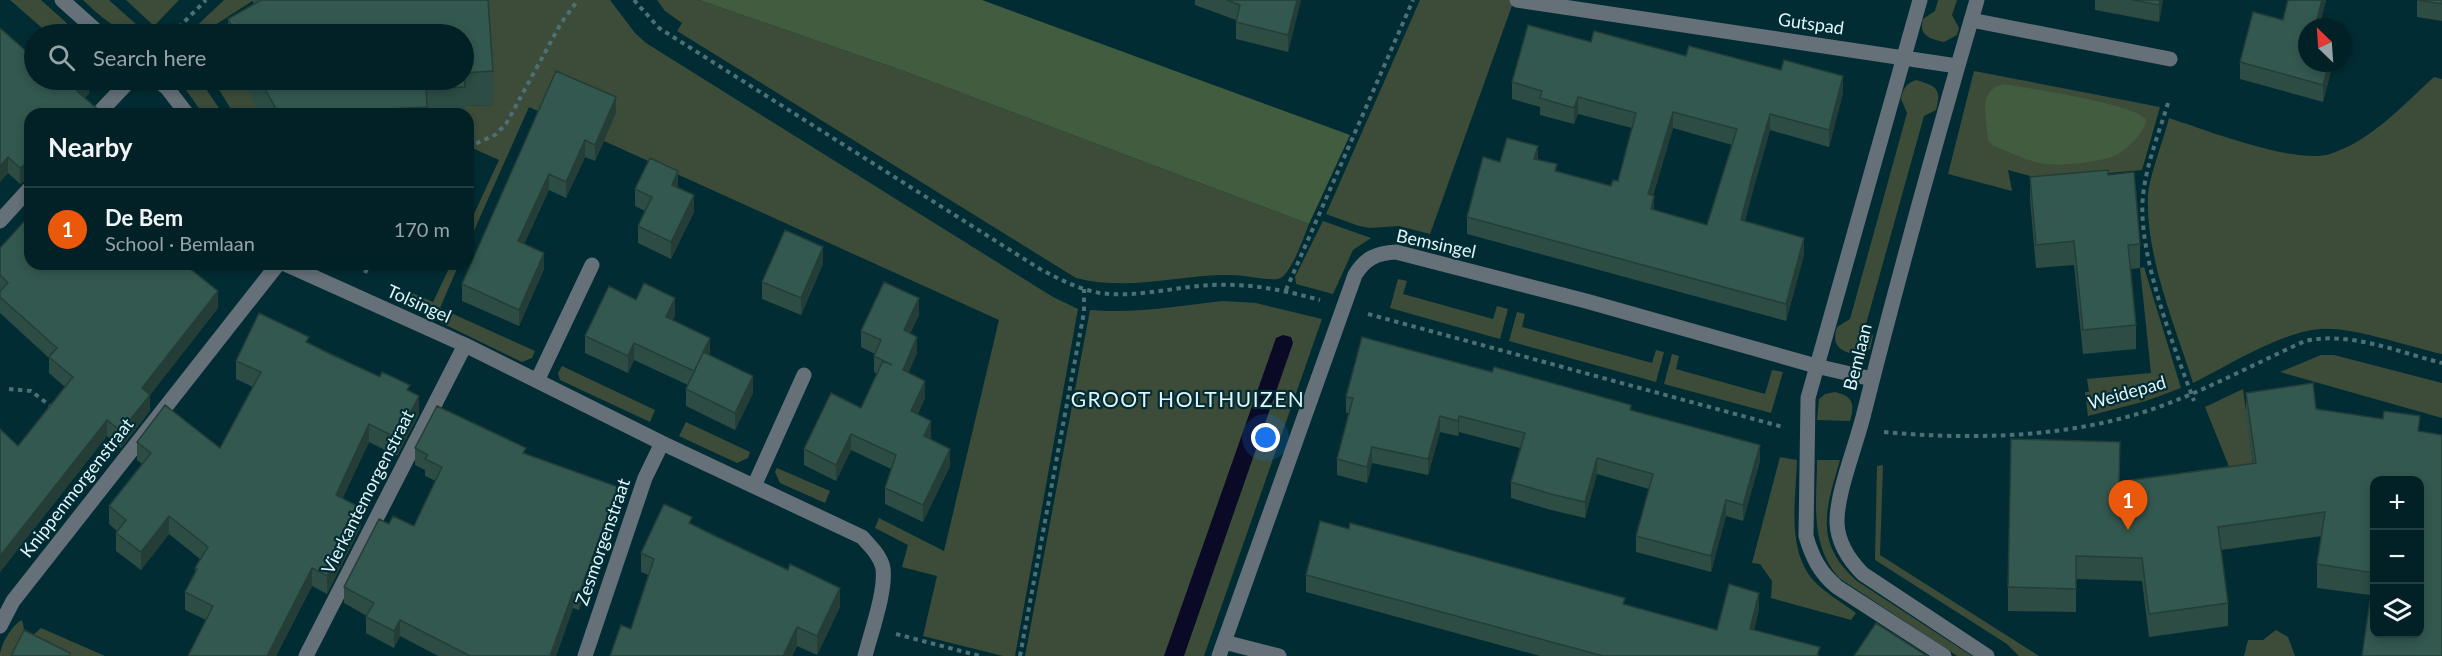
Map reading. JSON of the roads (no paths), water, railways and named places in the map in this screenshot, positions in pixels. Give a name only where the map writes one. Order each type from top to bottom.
[{"type":"street","points":[[62,0],[89,24]]},
{"type":"street","name":"Gutspad","points":[[1517,0],[1957,66]]},
{"type":"street","name":"Bemlaan","points":[[1920,0],[1808,398],[1806,536],[1816,565],[1824,576],[1837,587],[1944,656]]},
{"type":"street","name":"Bemlaan","points":[[1977,0],[1908,238],[1860,430],[1838,507],[1837,524],[1841,543],[1850,561],[1863,574],[1987,656]]},
{"type":"street","points":[[1971,20],[2170,59]]},
{"type":"street","points":[[104,108],[121,90]]},
{"type":"street","points":[[169,90],[182,108]]},
{"type":"street","points":[[0,221],[24,195]]},
{"type":"street","name":"Bemsingel","points":[[1221,649],[1343,307],[1361,265],[1380,253],[1396,252],[1586,301],[1816,366],[1872,379]]},
{"type":"street","points":[[537,381],[592,265]]},
{"type":"street","name":"Knippenmorgenstraat","points":[[0,626],[13,601],[273,270]]},
{"type":"street","name":"Tolsingel","points":[[298,270],[465,345],[662,443],[862,537],[875,551],[882,566],[883,583],[865,656]]},
{"type":"street","name":"Vierkantemorgenstraat","points":[[306,656],[465,345]]},
{"type":"street","points":[[754,486],[804,375]]},
{"type":"street","name":"Zesmorgenstraat","points":[[585,656],[645,478],[662,443]]},
{"type":"street","points":[[1221,649],[1279,656]]},
{"type":"water","points":[[1283,335],[1291,337],[1293,343],[1184,656],[1164,656],[1276,338]]},
{"type":"place","name":"De Bem","points":[[2128,530]]},
{"type":"district","name":"GROOT HOLTHUIZEN","points":[[1188,400]]}]
